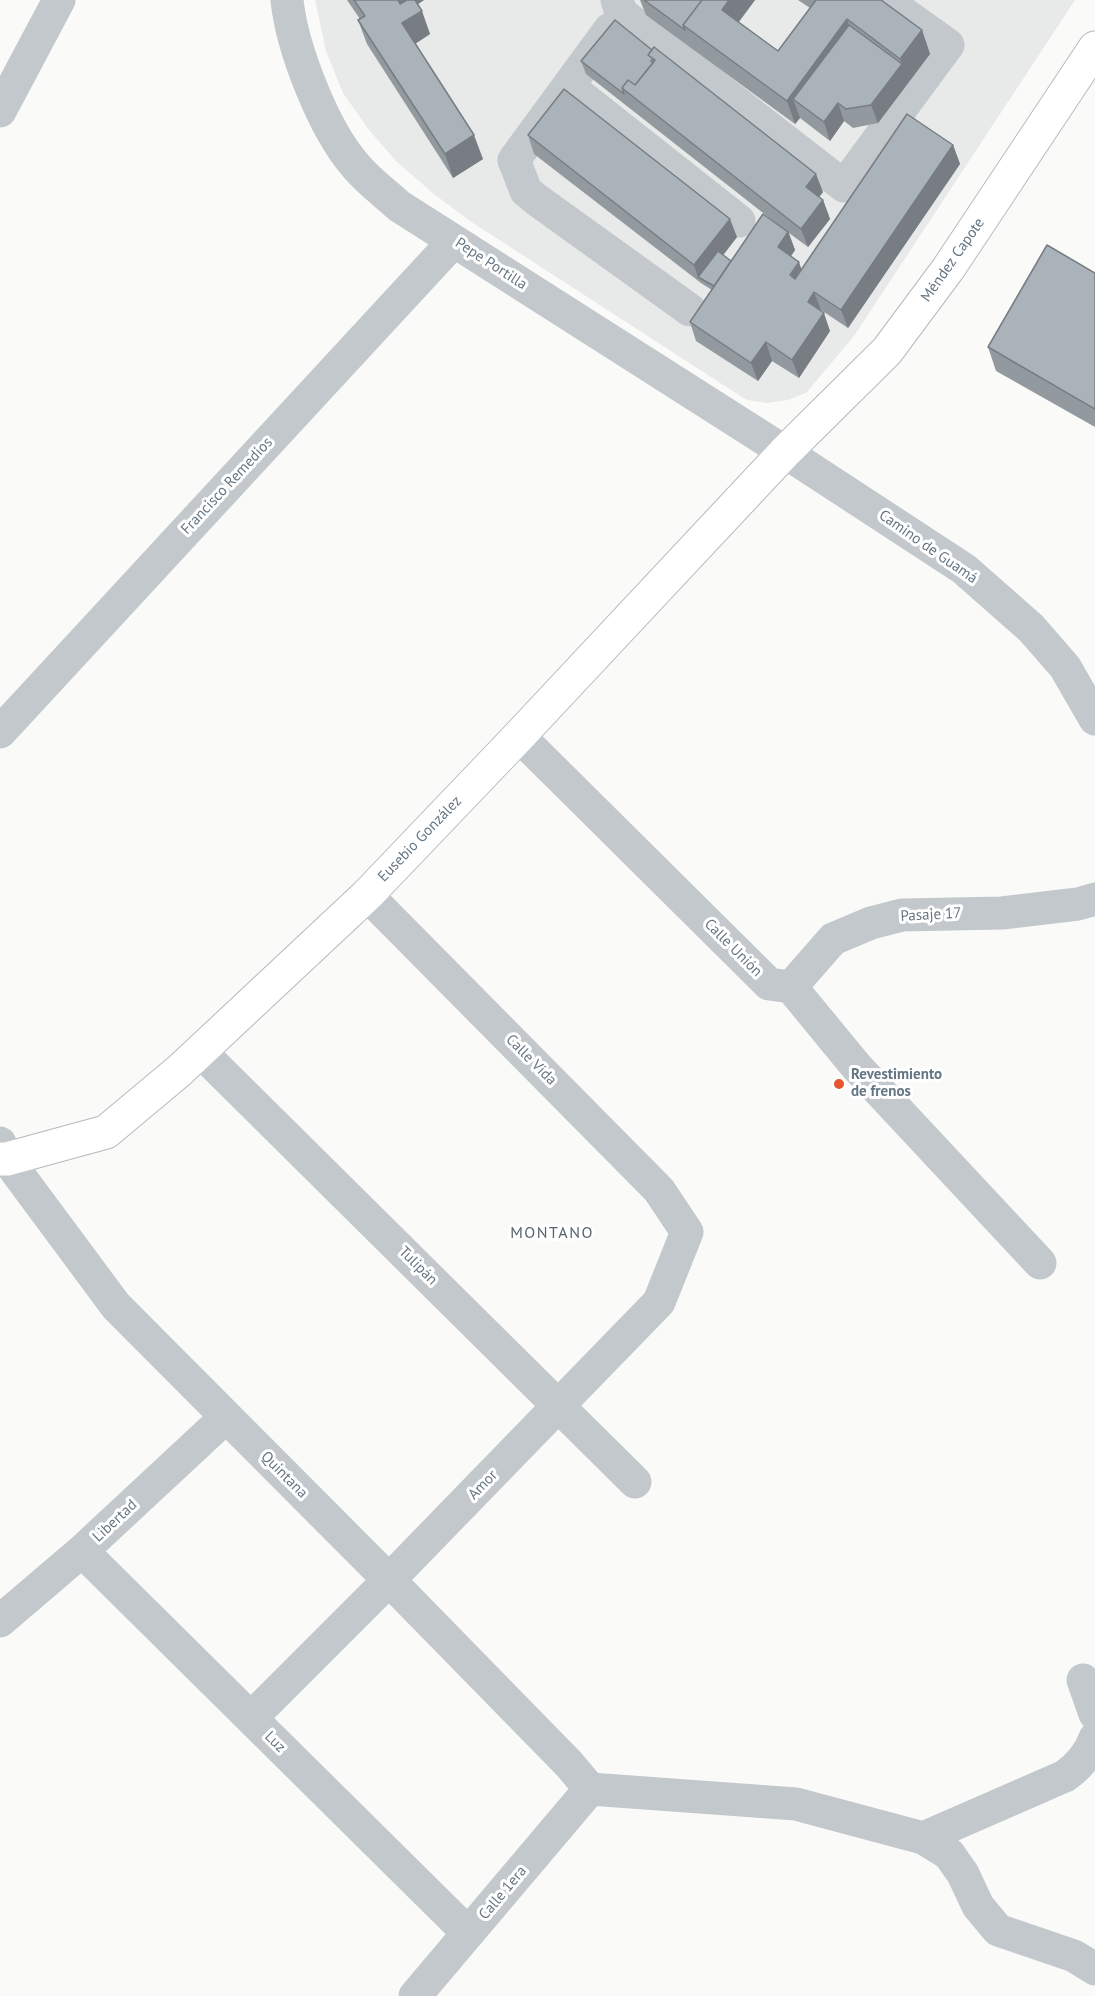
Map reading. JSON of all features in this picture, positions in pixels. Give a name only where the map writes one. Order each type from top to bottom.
[{"type":"main road","name":"Méndez Capote","points":[[785,452],[894,342],[948,269],[1095,48]]},
{"type":"main road","name":"Eusebio González","points":[[2,1154],[106,1132],[179,1071],[367,895],[785,452]]},
{"type":"street","points":[[0,111],[59,0]]},
{"type":"street","name":"Pepe Portilla","points":[[287,0],[290,24],[308,81],[330,127],[354,165],[399,206],[785,452]]},
{"type":"street","points":[[690,310],[526,191],[514,160],[568,86],[619,7],[844,186],[948,45],[885,0]]},
{"type":"street","points":[[568,86],[739,221]]},
{"type":"street","name":"Francisco Remedios","points":[[0,732],[454,241]]},
{"type":"street","name":"Camino de Guamá","points":[[785,452],[964,569],[1031,628],[1065,667],[1095,719]]},
{"type":"street","name":"Calle Unión","points":[[519,736],[769,984],[791,987]]},
{"type":"street","name":"Calle Vida","points":[[367,895],[659,1190],[687,1232]]},
{"type":"street","name":"Pasaje 17","points":[[791,987],[833,939],[871,923],[902,915],[1002,913],[1095,900]]},
{"type":"street","points":[[791,987],[856,1066],[1040,1263]]},
{"type":"street","name":"Tulipán","points":[[200,1051],[635,1482]]},
{"type":"street","name":"Quintana","points":[[2,1154],[117,1306],[389,1580],[569,1764],[590,1789]]},
{"type":"street","name":"Amor","points":[[251,1718],[560,1406],[659,1302],[687,1232]]},
{"type":"street","name":"Libertad","points":[[0,1621],[82,1551],[226,1417]]},
{"type":"street","name":"Luz","points":[[82,1551],[468,1933]]},
{"type":"street","points":[[1083,1680],[1095,1714]]},
{"type":"street","points":[[923,1838],[1065,1776],[1077,1768],[1086,1757],[1095,1738]]},
{"type":"street","points":[[590,1789],[796,1804],[923,1838],[949,1854],[963,1875],[978,1906],[998,1930],[1074,1956],[1095,1969]]},
{"type":"street","name":"Calle 1era","points":[[415,1996],[590,1789]]},
{"type":"shaded area","points":[[315,0],[1075,0],[854,336],[806,393],[788,400],[767,403],[747,400],[473,223],[435,195],[397,162],[369,130],[343,93],[326,51]]},
{"type":"building","points":[[354,0],[398,0],[400,4],[407,0],[415,0],[422,11],[402,23],[474,135],[445,154],[358,20],[365,16]]},
{"type":"building","points":[[644,0],[702,0],[683,25],[685,30]]},
{"type":"building","points":[[702,0],[729,0],[722,10],[778,51],[816,0],[881,0],[922,30],[900,59],[847,19],[787,101],[683,25]]},
{"type":"building","points":[[615,20],[652,50],[648,55],[653,59],[651,61],[653,63],[635,85],[628,80],[622,88],[624,94],[581,61]]},
{"type":"building","points":[[849,25],[902,64],[871,105],[846,109],[838,103],[824,122],[793,99]]},
{"type":"building","points":[[654,47],[816,174],[806,187],[823,200],[801,229],[622,88],[628,80],[635,85],[655,60],[648,55]]},
{"type":"building","points":[[564,89],[730,219],[694,265],[528,135]]},
{"type":"building","points":[[907,114],[953,145],[841,310],[814,292],[808,302],[824,313],[792,360],[766,342],[751,363],[690,322],[763,214],[788,232],[778,247],[799,262],[790,275],[795,279]]},
{"type":"building","points":[[1047,245],[1095,273],[1095,409],[988,347]]},
{"type":"building","points":[[718,251],[731,261],[714,286],[698,277]]},
{"type":"place","name":"Revestimiento de frenos","points":[[839,1084]]},
{"type":"district","name":"MONTANO","points":[[552,1233]]}]
